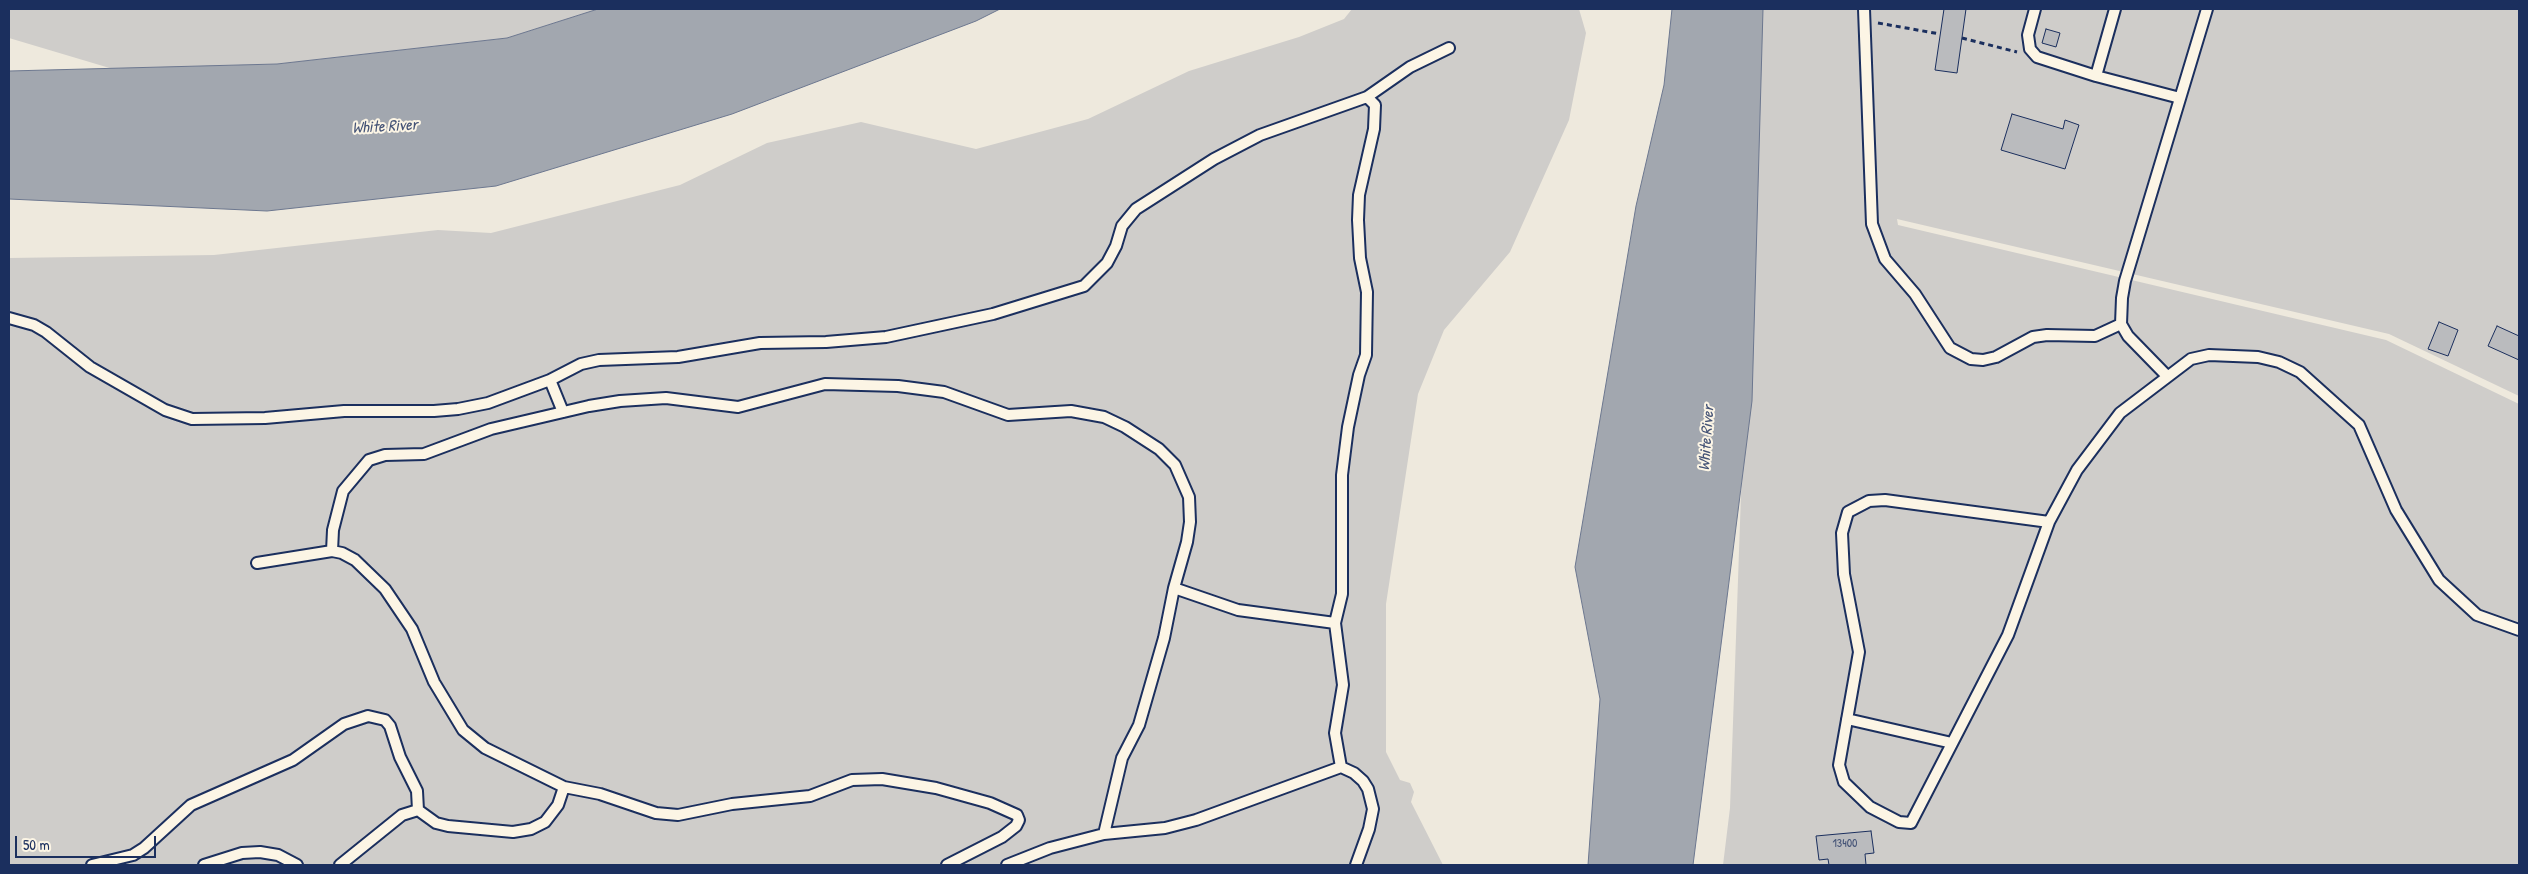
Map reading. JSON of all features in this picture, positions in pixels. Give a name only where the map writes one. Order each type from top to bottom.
[{"type":"lane","points":[[1864,9],[1872,224],[1885,259],[1914,294],[1950,348],[1971,359],[1983,360],[1996,357],[2033,337],[2047,334],[2095,336],[2121,324]]},
{"type":"lane","points":[[2036,9],[2028,35],[2030,49],[2036,57],[2096,76],[2180,98]]},
{"type":"lane","points":[[2096,76],[2115,9]]},
{"type":"lane","points":[[2167,376],[2128,336],[2121,324],[2125,281],[2207,9]]},
{"type":"lane","points":[[9,318],[34,325],[90,366],[165,410],[192,419],[265,418],[344,410],[434,412],[488,403],[550,380],[581,364],[599,360],[678,356],[760,343],[826,342],[886,337],[994,314],[1084,286],[1108,263],[1122,226],[1136,209],[1214,159],[1260,135],[1367,97],[1410,67],[1449,48]]},
{"type":"lane","points":[[1356,865],[1370,824],[1372,801],[1363,781],[1341,767],[1336,733],[1343,685],[1336,623],[1342,594],[1342,474],[1359,375],[1366,355],[1367,292],[1360,258],[1358,220],[1359,194],[1374,129],[1375,105],[1367,97]]},
{"type":"lane","points":[[2049,522],[1885,500],[1869,501],[1848,512],[1842,533],[1844,574],[1859,652],[1839,765],[1844,782],[1870,807],[1899,822],[1911,823],[2008,635],[2049,522],[2077,470],[2120,413],[2191,359],[2209,355],[2258,357],[2280,362],[2300,372],[2359,425],[2396,510],[2439,580],[2477,615],[2519,630]]},
{"type":"lane","points":[[550,380],[563,412]]},
{"type":"lane","points":[[332,551],[333,530],[343,491],[369,460],[385,455],[424,454],[474,434],[589,406],[651,397],[680,399],[707,405],[738,407],[812,387],[842,384],[898,386],[944,392],[1008,415],[1062,411],[1104,417],[1125,426],[1159,449],[1175,465],[1186,485],[1190,522],[1164,638],[1139,725],[1122,758],[1104,834]]},
{"type":"lane","points":[[257,563],[332,551],[342,553],[355,560],[385,589],[412,629],[434,682],[463,730],[485,748],[564,787],[600,794],[656,813],[678,815],[732,804],[810,796],[852,780],[882,779],[936,788],[990,803],[1017,815],[1019,820],[1016,826],[1002,837],[947,865]]},
{"type":"lane","points":[[1174,588],[1238,610],[1336,623]]},
{"type":"lane","points":[[92,865],[133,855],[150,843],[191,805],[293,760],[344,724],[368,716],[385,720],[390,726],[400,757],[417,791],[418,810]]},
{"type":"lane","points":[[1847,719],[1952,743]]},
{"type":"lane","points":[[1007,865],[1050,848],[1104,834],[1166,828],[1196,820],[1341,767]]},
{"type":"lane","points":[[418,810],[436,823],[448,826],[513,832],[540,825],[551,816],[558,805],[564,787]]},
{"type":"lane","points":[[340,865],[402,815],[418,810]]},
{"type":"lane","points":[[204,865],[242,853],[260,852],[278,855],[297,865]]},
{"type":"path","points":[[1865,21],[1940,34]]},
{"type":"path","points":[[1962,38],[2036,57]]},
{"type":"shaded area","points":[[9,9],[598,9],[507,38],[277,64],[113,69],[9,38]]},
{"type":"shaded area","points":[[1352,9],[1579,9],[1586,33],[1569,120],[1510,252],[1444,330],[1418,394],[1386,604],[1386,752],[1400,780],[1410,783],[1414,792],[1411,802],[1443,865],[9,865],[9,258],[214,255],[438,230],[491,233],[680,185],[767,143],[861,122],[976,149],[1088,119],[1189,71],[1299,37],[1344,19]]},
{"type":"shaded area","points":[[1758,9],[2519,9],[2519,396],[2389,334],[1897,219],[1898,225],[2386,340],[2519,404],[2519,865],[1723,865],[1730,808]]},
{"type":"water","name":"White River","points":[[598,9],[1000,9],[976,21],[732,114],[496,186],[267,211],[9,199],[9,71],[277,64],[507,38]]},
{"type":"water","name":"White River","points":[[1672,9],[1763,9],[1752,401],[1693,865],[1588,865],[1600,699],[1575,567],[1636,206],[1664,85]]},
{"type":"building","points":[[1944,9],[1966,9],[1957,73],[1935,70]]},
{"type":"building","points":[[2046,29],[2060,33],[2056,47],[2042,43]]},
{"type":"building","points":[[2012,114],[2063,129],[2065,120],[2079,125],[2065,169],[2001,150]]},
{"type":"building","points":[[2439,322],[2458,330],[2448,356],[2428,349]]},
{"type":"building","points":[[2497,326],[2519,336],[2519,360],[2488,346]]},
{"type":"building","points":[[1871,831],[1874,853],[1865,854],[1866,865],[1829,865],[1828,859],[1819,860],[1816,836]]}]
